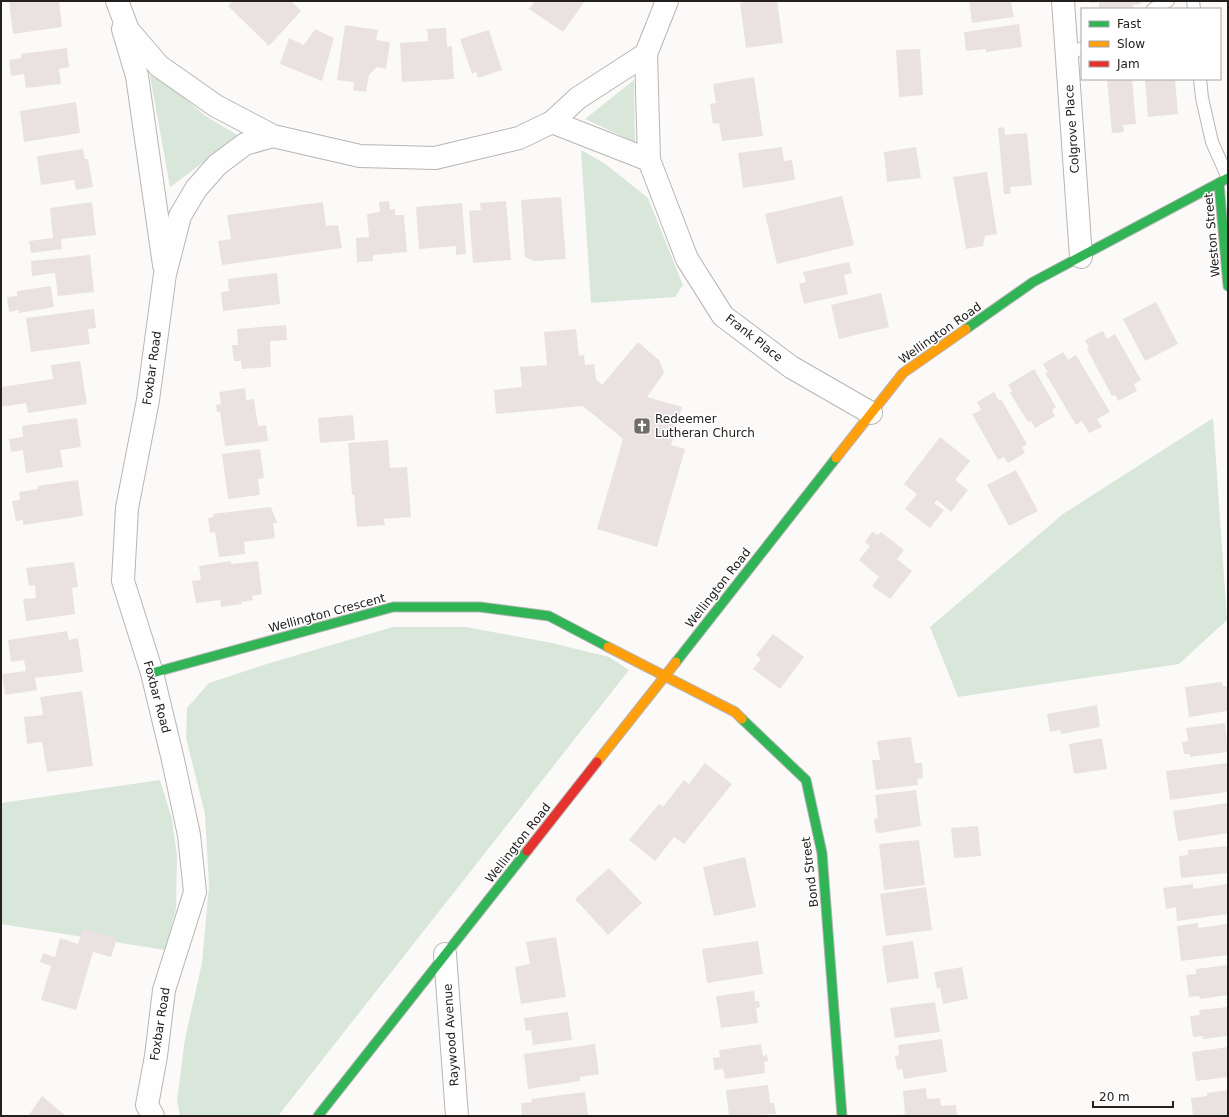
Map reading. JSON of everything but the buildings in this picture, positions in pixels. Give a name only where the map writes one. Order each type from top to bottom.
[{"type":"main road","name":"Wellington Road","points":[[318,1116],[903,373],[1033,282],[1224,180]]},
{"type":"main road","name":"Weston Street","points":[[1224,180],[1228,286]]},
{"type":"main road","name":"Wellington Crescent","points":[[152,673],[393,607],[480,607],[549,616],[665,675]]},
{"type":"main road","name":"Bond Street","points":[[665,675],[735,712],[806,780],[822,853],[842,1116]]},
{"type":"street","points":[[116,1],[128,30],[158,66],[216,106],[273,136],[360,156],[435,158],[518,138],[552,122],[578,98],[646,54],[667,1]]},
{"type":"street","name":"Foxbar Road","points":[[116,1],[137,76],[165,274]]},
{"type":"street","name":"Colgrove Place","points":[[1063,1],[1075,51],[1080,257]]},
{"type":"street","name":"Frank Place","points":[[646,54],[649,160],[687,258],[723,316],[791,367],[871,413]]},
{"type":"street","points":[[552,122],[649,160]]},
{"type":"street","name":"Foxbar Road","points":[[153,1116],[147,1105],[156,1056],[164,990],[195,892],[189,835],[152,673],[123,581],[127,508],[148,400],[165,274],[180,216],[196,189],[218,165],[245,144],[273,136]]},
{"type":"street","name":"Raywood Avenue","points":[[445,954],[457,1116]]},
{"type":"lane","points":[[1155,8],[1168,1]]},
{"type":"lane","points":[[1200,80],[1202,98],[1212,142],[1224,180]]},
{"type":"shaded area","points":[[152,69],[204,115],[239,136],[170,187],[150,76]]},
{"type":"shaded area","points":[[634,80],[635,142],[585,119]]},
{"type":"shaded area","points":[[581,150],[604,163],[648,198],[683,285],[675,297],[591,303]]},
{"type":"shaded area","points":[[1213,418],[1227,620],[1179,664],[958,697],[930,627],[1063,514]]},
{"type":"shaded area","points":[[393,627],[466,627],[552,643],[609,657],[629,670],[278,1116],[180,1116],[177,1100],[185,1039],[202,963],[209,886],[205,814],[186,738],[187,708],[209,683],[270,663]]},
{"type":"shaded area","points":[[160,780],[172,819],[177,856],[176,909],[165,950],[1,924],[1,803]]},
{"type":"traffic: fast","points":[[966,329],[1033,282],[1228,178]]},
{"type":"traffic: fast","points":[[1219,183],[1228,286]]},
{"type":"traffic: fast","points":[[676,662],[836,458]]},
{"type":"traffic: fast","points":[[152,673],[393,607],[480,607],[549,616],[608,647]]},
{"type":"traffic: fast","points":[[742,719],[806,780],[822,853],[842,1116]]},
{"type":"traffic: fast","points":[[318,1116],[527,851]]},
{"type":"traffic: slow","points":[[836,458],[903,373],[966,329]]},
{"type":"traffic: slow","points":[[608,647],[735,712],[742,719]]},
{"type":"traffic: slow","points":[[597,762],[676,662]]},
{"type":"traffic: jam","points":[[527,851],[597,762]]},
{"type":"place","name":"Redeemer Lutheran Church","points":[[642,426]]}]
